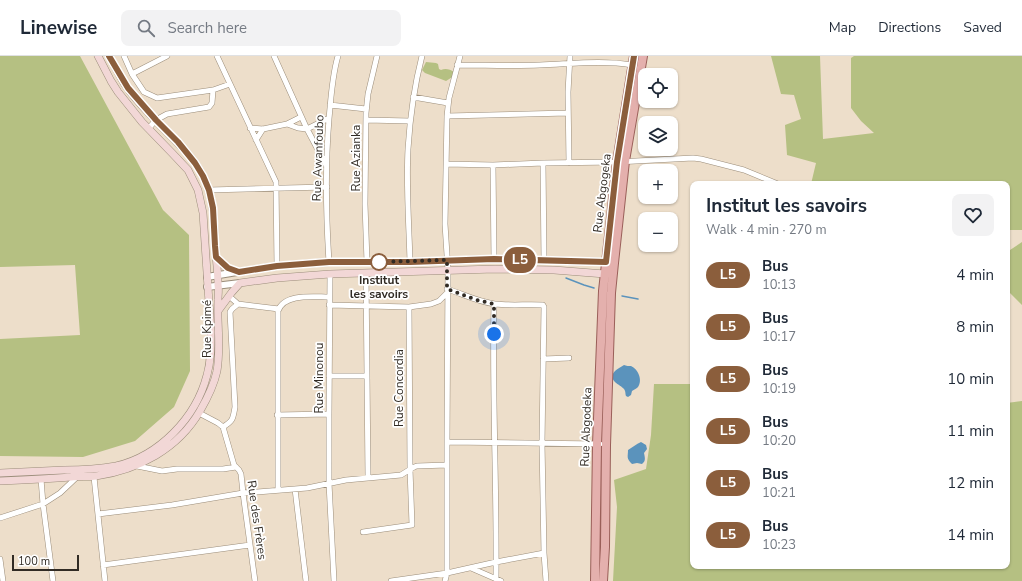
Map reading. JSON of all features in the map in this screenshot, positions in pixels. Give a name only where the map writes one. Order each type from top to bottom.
[{"type":"main road","name":"Rue Kpimé","points":[[0,473],[88,469],[116,466],[141,457],[167,439],[183,422],[200,394],[208,374],[211,332],[203,213],[196,186],[188,170],[148,129],[118,92],[98,56]]},
{"type":"main road","name":"Rue Kpimé","points":[[0,481],[78,476],[94,477],[110,474],[146,462],[161,453],[178,439],[188,428],[206,401],[217,372],[218,286],[213,208],[209,190],[195,163],[178,142],[128,88],[109,56]]},
{"type":"main road","name":"Rue Abgogeka","points":[[609,274],[634,56]]},
{"type":"main road","name":"Rue Abgogeka","points":[[621,162],[643,56]]},
{"type":"main road","points":[[216,257],[228,268],[239,272],[277,266],[329,262],[410,262],[494,259],[610,262]]},
{"type":"main road","points":[[218,311],[240,284],[277,278],[330,274],[495,269],[554,270],[609,274]]},
{"type":"main road","name":"Rue Abgodeka","points":[[595,581],[596,444],[603,291],[609,274]]},
{"type":"main road","name":"Rue Abgodeka","points":[[603,581],[611,304],[609,274]]},
{"type":"street","points":[[124,56],[132,74],[144,92],[157,98],[214,90],[230,84]]},
{"type":"street","points":[[132,74],[167,56]]},
{"type":"street","points":[[217,56],[274,178],[276,188],[277,266]]},
{"type":"street","points":[[275,56],[301,117],[326,166]]},
{"type":"street","name":"Rue Awanfoubo","points":[[329,262],[326,166],[330,105],[338,56]]},
{"type":"street","name":"Rue Azianka","points":[[367,262],[365,204],[366,109],[377,56]]},
{"type":"street","points":[[410,262],[407,173],[408,149],[413,97],[422,56]]},
{"type":"street","points":[[445,581],[448,573],[448,270],[445,224],[447,116],[448,103],[460,56]]},
{"type":"street","points":[[569,163],[568,113],[570,56]]},
{"type":"street","points":[[457,65],[599,63],[632,65]]},
{"type":"street","points":[[148,129],[156,120],[167,114],[209,107],[212,103],[214,90]]},
{"type":"street","points":[[413,97],[448,103]]},
{"type":"street","points":[[330,105],[366,109]]},
{"type":"street","points":[[447,116],[568,113]]},
{"type":"street","points":[[250,128],[263,129],[287,124],[301,117]]},
{"type":"street","points":[[287,124],[298,128],[307,129],[329,118]]},
{"type":"street","points":[[366,120],[410,121]]},
{"type":"street","points":[[256,140],[263,129]]},
{"type":"street","points":[[446,164],[493,165],[621,162],[681,158],[701,159],[744,170],[771,181]]},
{"type":"street","points":[[543,163],[544,260]]},
{"type":"street","points":[[493,165],[494,259]]},
{"type":"street","points":[[209,190],[327,187]]},
{"type":"street","points":[[207,277],[239,272]]},
{"type":"street","points":[[366,273],[368,477]]},
{"type":"street","name":"Rue Minonou","points":[[330,274],[329,483],[332,572],[334,581]]},
{"type":"street","points":[[208,287],[240,284]]},
{"type":"street","points":[[447,291],[494,304],[543,305],[542,443],[546,581]]},
{"type":"street","points":[[329,306],[409,307],[435,303],[442,298],[447,291]]},
{"type":"street","points":[[229,296],[238,304],[279,309]]},
{"type":"street","points":[[278,490],[279,309],[284,302],[290,299],[329,297]]},
{"type":"street","points":[[199,413],[223,427],[233,419],[234,407],[230,312],[232,308],[238,304]]},
{"type":"street","points":[[494,304],[496,562],[499,580]]},
{"type":"street","name":"Rue Concordia","points":[[363,532],[412,525],[410,469],[409,307]]},
{"type":"street","points":[[543,359],[569,358]]},
{"type":"street","points":[[329,376],[367,376]]},
{"type":"street","points":[[278,415],[329,414]]},
{"type":"street","name":"Rue des Frères","points":[[223,427],[235,466],[241,474],[255,581]]},
{"type":"street","points":[[447,442],[606,444]]},
{"type":"street","points":[[98,514],[172,505],[243,493],[307,488],[368,477],[401,474],[414,467],[422,465],[447,465]]},
{"type":"street","points":[[137,466],[162,471],[182,469],[223,469],[235,466]]},
{"type":"street","points":[[0,518],[43,504],[60,493],[78,476]]},
{"type":"street","points":[[94,477],[105,581]]},
{"type":"street","points":[[41,479],[53,581]]},
{"type":"street","points":[[295,489],[306,581]]},
{"type":"street","points":[[103,565],[250,545]]},
{"type":"street","points":[[391,581],[448,573],[544,553]]},
{"type":"street","points":[[0,559],[3,581]]},
{"type":"street","points":[[470,568],[499,580]]},
{"type":"green space","points":[[0,56],[80,56],[163,210],[189,235],[190,371],[174,407],[135,441],[83,457],[0,456],[0,339],[80,335],[75,265],[0,267]]},
{"type":"green space","points":[[771,56],[820,56],[823,139],[874,133],[861,121],[851,108],[851,58],[854,56],[1022,56],[1022,230],[1010,230],[1010,181],[812,181],[816,163],[787,155],[785,125],[801,119],[794,95],[781,94]]},
{"type":"green space","points":[[426,62],[438,64],[439,69],[441,70],[451,70],[454,72],[454,76],[446,81],[425,73],[422,70]]},
{"type":"green space","points":[[1022,242],[1022,305],[1010,293],[1010,250]]},
{"type":"green space","points":[[654,384],[690,384],[690,569],[1010,569],[1010,403],[1022,401],[1022,581],[613,581],[617,507],[614,480],[646,469],[651,435]]},
{"type":"water","points":[[624,365],[634,367],[640,378],[638,387],[632,391],[631,395],[628,397],[626,396],[624,389],[613,380],[612,377],[615,371]]},
{"type":"water","points":[[641,442],[646,445],[647,449],[644,453],[645,461],[642,464],[632,464],[628,459],[628,450]]},
{"type":"waterway","points":[[566,278],[594,288]]},
{"type":"waterway","points":[[622,296],[638,299]]},
{"type":"bus line","name":"L5","points":[[109,56],[128,88],[178,142],[199,169],[209,190],[213,208],[216,257],[228,268],[239,272],[277,266],[329,262],[410,262],[494,259],[606,262],[617,162],[634,56]]},
{"type":"place","name":"Institut les savoirs","points":[[379,262]]},
{"type":"route","points":[[379,262],[447,260],[447,289],[477,300],[494,304],[494,334]]}]
